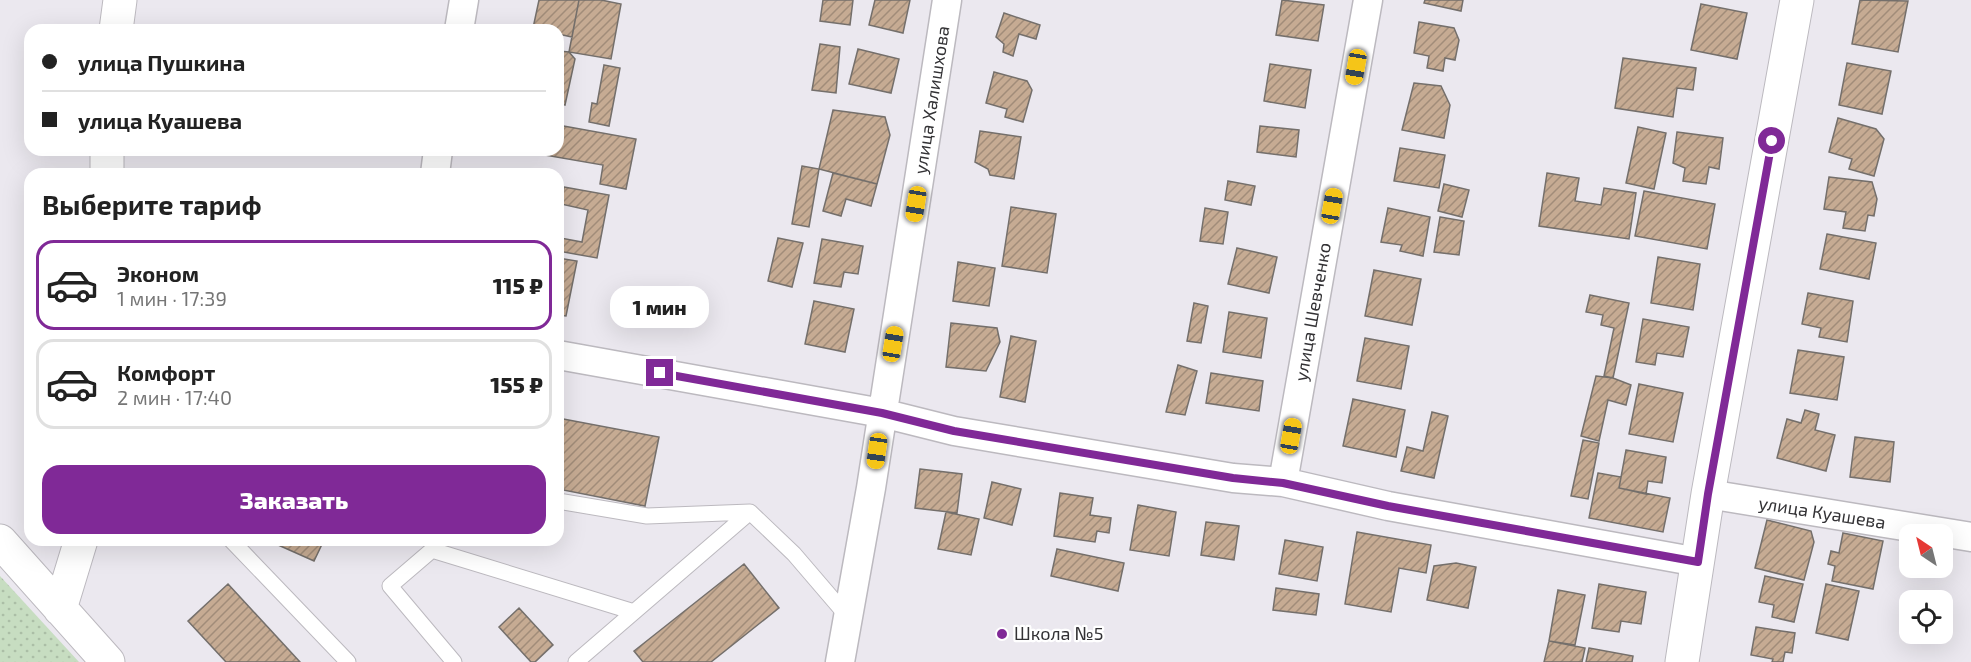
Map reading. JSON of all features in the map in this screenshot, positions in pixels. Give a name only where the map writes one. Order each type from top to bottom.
[{"type":"street","points":[[117,24],[120,0]]},
{"type":"street","points":[[460,24],[464,0]]},
{"type":"street","name":"улица Халишхова","points":[[840,662],[871,488],[947,0]]},
{"type":"street","name":"улица Шевченко","points":[[1283,483],[1368,0]]},
{"type":"street","points":[[1682,662],[1708,494],[1797,0]]},
{"type":"street","points":[[564,356],[882,413],[966,433],[1233,478],[1283,483],[1388,506],[1698,562]]},
{"type":"street","name":"улица Куашева","points":[[1708,494],[1971,537]]},
{"type":"street","points":[[0,541],[108,662]]},
{"type":"street","points":[[60,609],[79,546]]},
{"type":"lane","points":[[564,502],[647,516],[750,512],[794,554],[848,617]]},
{"type":"lane","points":[[576,662],[750,512]]},
{"type":"lane","points":[[237,546],[348,662]]},
{"type":"lane","points":[[454,662],[390,586],[432,550],[634,612]]},
{"type":"green space","points":[[0,576],[79,662],[0,662]]},
{"type":"building","points":[[539,0],[579,0],[572,37],[564,35],[564,24],[534,24]]},
{"type":"building","points":[[579,0],[601,0],[621,4],[611,59],[569,52]]},
{"type":"building","points":[[823,0],[853,0],[850,25],[820,21]]},
{"type":"building","points":[[875,0],[910,0],[903,33],[869,25]]},
{"type":"building","points":[[1282,0],[1324,5],[1318,41],[1276,35]]},
{"type":"building","points":[[1425,0],[1463,0],[1461,11],[1424,3]]},
{"type":"building","points":[[1860,0],[1908,1],[1898,52],[1852,44]]},
{"type":"building","points":[[1701,4],[1747,13],[1737,59],[1691,50]]},
{"type":"building","points":[[1004,13],[1040,25],[1036,39],[1019,34],[1013,56],[1003,52],[1004,44],[996,37]]},
{"type":"building","points":[[1419,22],[1454,28],[1459,40],[1455,60],[1445,58],[1443,71],[1427,68],[1429,56],[1414,53]]},
{"type":"building","points":[[820,44],[840,47],[836,93],[812,90]]},
{"type":"building","points":[[858,49],[899,59],[891,93],[849,84]]},
{"type":"building","points":[[564,52],[569,52],[575,59],[565,105]]},
{"type":"building","points":[[1623,58],[1696,68],[1693,90],[1677,88],[1673,117],[1615,108]]},
{"type":"building","points":[[1847,63],[1891,71],[1882,114],[1839,105]]},
{"type":"building","points":[[1270,64],[1311,70],[1305,108],[1264,101]]},
{"type":"building","points":[[604,65],[620,68],[609,126],[589,122],[592,103],[597,104]]},
{"type":"building","points":[[994,72],[1027,81],[1032,90],[1023,122],[1005,117],[1007,109],[986,103]]},
{"type":"building","points":[[1414,83],[1441,86],[1450,105],[1444,138],[1402,130]]},
{"type":"building","points":[[833,110],[885,117],[890,135],[877,184],[819,169]]},
{"type":"building","points":[[1838,118],[1876,129],[1884,139],[1874,176],[1849,169],[1852,159],[1829,152]]},
{"type":"building","points":[[564,126],[636,139],[626,189],[600,184],[603,165],[551,156],[564,156]]},
{"type":"building","points":[[1260,126],[1299,130],[1296,157],[1257,152]]},
{"type":"building","points":[[1638,127],[1666,133],[1654,189],[1626,183]]},
{"type":"building","points":[[980,131],[1021,137],[1014,179],[990,175],[988,169],[975,162]]},
{"type":"building","points":[[1677,132],[1723,138],[1719,169],[1709,167],[1706,184],[1683,181],[1685,168],[1673,163]]},
{"type":"building","points":[[1400,148],[1445,155],[1439,188],[1394,181]]},
{"type":"building","points":[[802,166],[819,169],[809,227],[792,224]]},
{"type":"building","points":[[833,173],[877,184],[871,206],[846,199],[841,216],[823,211]]},
{"type":"building","points":[[1547,173],[1579,178],[1575,201],[1601,205],[1604,188],[1636,193],[1629,239],[1539,226]]},
{"type":"building","points":[[1829,177],[1872,182],[1877,199],[1874,216],[1868,215],[1865,231],[1843,228],[1846,212],[1824,209]]},
{"type":"building","points":[[1228,181],[1255,186],[1251,205],[1225,200]]},
{"type":"building","points":[[1444,184],[1469,190],[1462,217],[1438,211]]},
{"type":"building","points":[[564,187],[609,195],[597,258],[564,252],[564,239],[582,242],[588,210],[564,205]]},
{"type":"building","points":[[1644,191],[1715,204],[1707,249],[1635,236]]},
{"type":"building","points":[[1011,207],[1056,214],[1047,273],[1002,266]]},
{"type":"building","points":[[1205,208],[1228,212],[1223,244],[1200,241]]},
{"type":"building","points":[[1388,208],[1430,217],[1423,256],[1400,251],[1402,245],[1381,242]]},
{"type":"building","points":[[1440,217],[1464,221],[1459,255],[1434,252]]},
{"type":"building","points":[[1827,234],[1876,243],[1869,279],[1820,269]]},
{"type":"building","points":[[778,238],[803,243],[792,287],[768,281]]},
{"type":"building","points":[[822,239],[863,246],[858,274],[844,272],[841,287],[814,283]]},
{"type":"building","points":[[1237,248],[1277,257],[1269,293],[1228,284]]},
{"type":"building","points":[[1658,257],[1700,264],[1693,310],[1651,303]]},
{"type":"building","points":[[564,259],[577,261],[566,316],[564,316]]},
{"type":"building","points":[[958,262],[995,268],[989,306],[953,301]]},
{"type":"building","points":[[1374,270],[1421,279],[1412,325],[1365,316]]},
{"type":"building","points":[[1808,293],[1853,301],[1847,342],[1819,337],[1821,328],[1802,324]]},
{"type":"building","points":[[1590,295],[1629,303],[1613,378],[1604,376],[1614,328],[1601,325],[1603,315],[1586,312]]},
{"type":"building","points":[[814,301],[854,309],[845,352],[805,344]]},
{"type":"building","points":[[1194,303],[1208,306],[1201,343],[1187,341]]},
{"type":"building","points":[[1229,312],[1267,318],[1261,358],[1223,352]]},
{"type":"building","points":[[1643,319],[1689,327],[1683,357],[1657,353],[1655,365],[1636,362]]},
{"type":"building","points":[[951,323],[997,328],[1000,342],[986,371],[946,367]]},
{"type":"building","points":[[1011,336],[1036,341],[1025,402],[1000,397]]},
{"type":"building","points":[[1365,338],[1409,346],[1401,389],[1357,381]]},
{"type":"building","points":[[1798,350],[1844,357],[1837,400],[1790,393]]},
{"type":"building","points":[[1178,365],[1197,371],[1185,415],[1166,412]]},
{"type":"building","points":[[1211,373],[1263,381],[1259,411],[1206,403]]},
{"type":"building","points":[[1596,376],[1613,378],[1631,385],[1626,405],[1608,400],[1599,441],[1581,436]]},
{"type":"building","points":[[1639,384],[1683,393],[1673,442],[1629,434]]},
{"type":"building","points":[[1353,399],[1405,410],[1396,457],[1343,446]]},
{"type":"building","points":[[1805,410],[1819,414],[1815,430],[1835,435],[1826,471],[1777,458],[1787,419],[1801,423]]},
{"type":"building","points":[[1432,412],[1448,416],[1434,478],[1401,471],[1407,447],[1423,451]]},
{"type":"building","points":[[564,419],[659,437],[645,506],[564,490]]},
{"type":"building","points":[[1855,437],[1894,442],[1890,482],[1850,477]]},
{"type":"building","points":[[1583,440],[1599,443],[1588,499],[1571,496]]},
{"type":"building","points":[[1626,450],[1666,457],[1662,483],[1648,481],[1646,494],[1619,488]]},
{"type":"building","points":[[920,469],[962,474],[957,513],[915,508]]},
{"type":"building","points":[[1598,473],[1621,477],[1619,488],[1670,498],[1663,532],[1589,518]]},
{"type":"building","points":[[992,482],[1021,489],[1012,525],[984,518]]},
{"type":"building","points":[[1060,493],[1093,498],[1090,515],[1111,518],[1109,533],[1097,531],[1095,542],[1054,536]]},
{"type":"building","points":[[1138,505],[1176,512],[1169,556],[1130,550]]},
{"type":"building","points":[[946,512],[979,519],[971,555],[938,549]]},
{"type":"building","points":[[1767,520],[1811,531],[1814,542],[1804,580],[1755,568]]},
{"type":"building","points":[[1206,522],[1239,526],[1234,560],[1201,555]]},
{"type":"building","points":[[1357,532],[1431,545],[1426,573],[1399,568],[1391,612],[1345,604]]},
{"type":"building","points":[[1843,533],[1883,541],[1873,589],[1832,581],[1835,566],[1828,564],[1831,551],[1839,553]]},
{"type":"building","points":[[1285,540],[1323,547],[1317,581],[1279,574]]},
{"type":"building","points":[[280,546],[321,546],[314,561]]},
{"type":"building","points":[[1057,549],[1124,563],[1118,591],[1051,576]]},
{"type":"building","points":[[1456,563],[1476,567],[1468,608],[1427,600],[1434,566]]},
{"type":"building","points":[[744,564],[779,608],[711,662],[643,662],[634,651]]},
{"type":"building","points":[[1765,576],[1803,584],[1794,622],[1772,617],[1774,605],[1759,602]]},
{"type":"building","points":[[228,584],[300,662],[226,662],[188,621]]},
{"type":"building","points":[[1599,584],[1646,592],[1641,624],[1621,621],[1619,632],[1592,628]]},
{"type":"building","points":[[1826,584],[1859,591],[1848,640],[1816,633]]},
{"type":"building","points":[[1276,588],[1319,594],[1316,615],[1273,610]]},
{"type":"building","points":[[1558,590],[1585,595],[1575,645],[1549,641]]},
{"type":"building","points":[[519,608],[553,645],[535,662],[531,662],[499,627]]},
{"type":"building","points":[[1756,627],[1795,633],[1792,653],[1785,652],[1783,662],[1772,662],[1773,659],[1751,655]]},
{"type":"building","points":[[1549,641],[1585,648],[1582,662],[1544,662]]},
{"type":"building","points":[[1589,648],[1633,656],[1632,662],[1586,662]]},
{"type":"place","name":"Школа №5","points":[[1002,634]]},
{"type":"route","points":[[660,373],[882,413],[954,431],[1233,478],[1283,483],[1388,506],[1698,562],[1708,494],[1772,141]]}]
